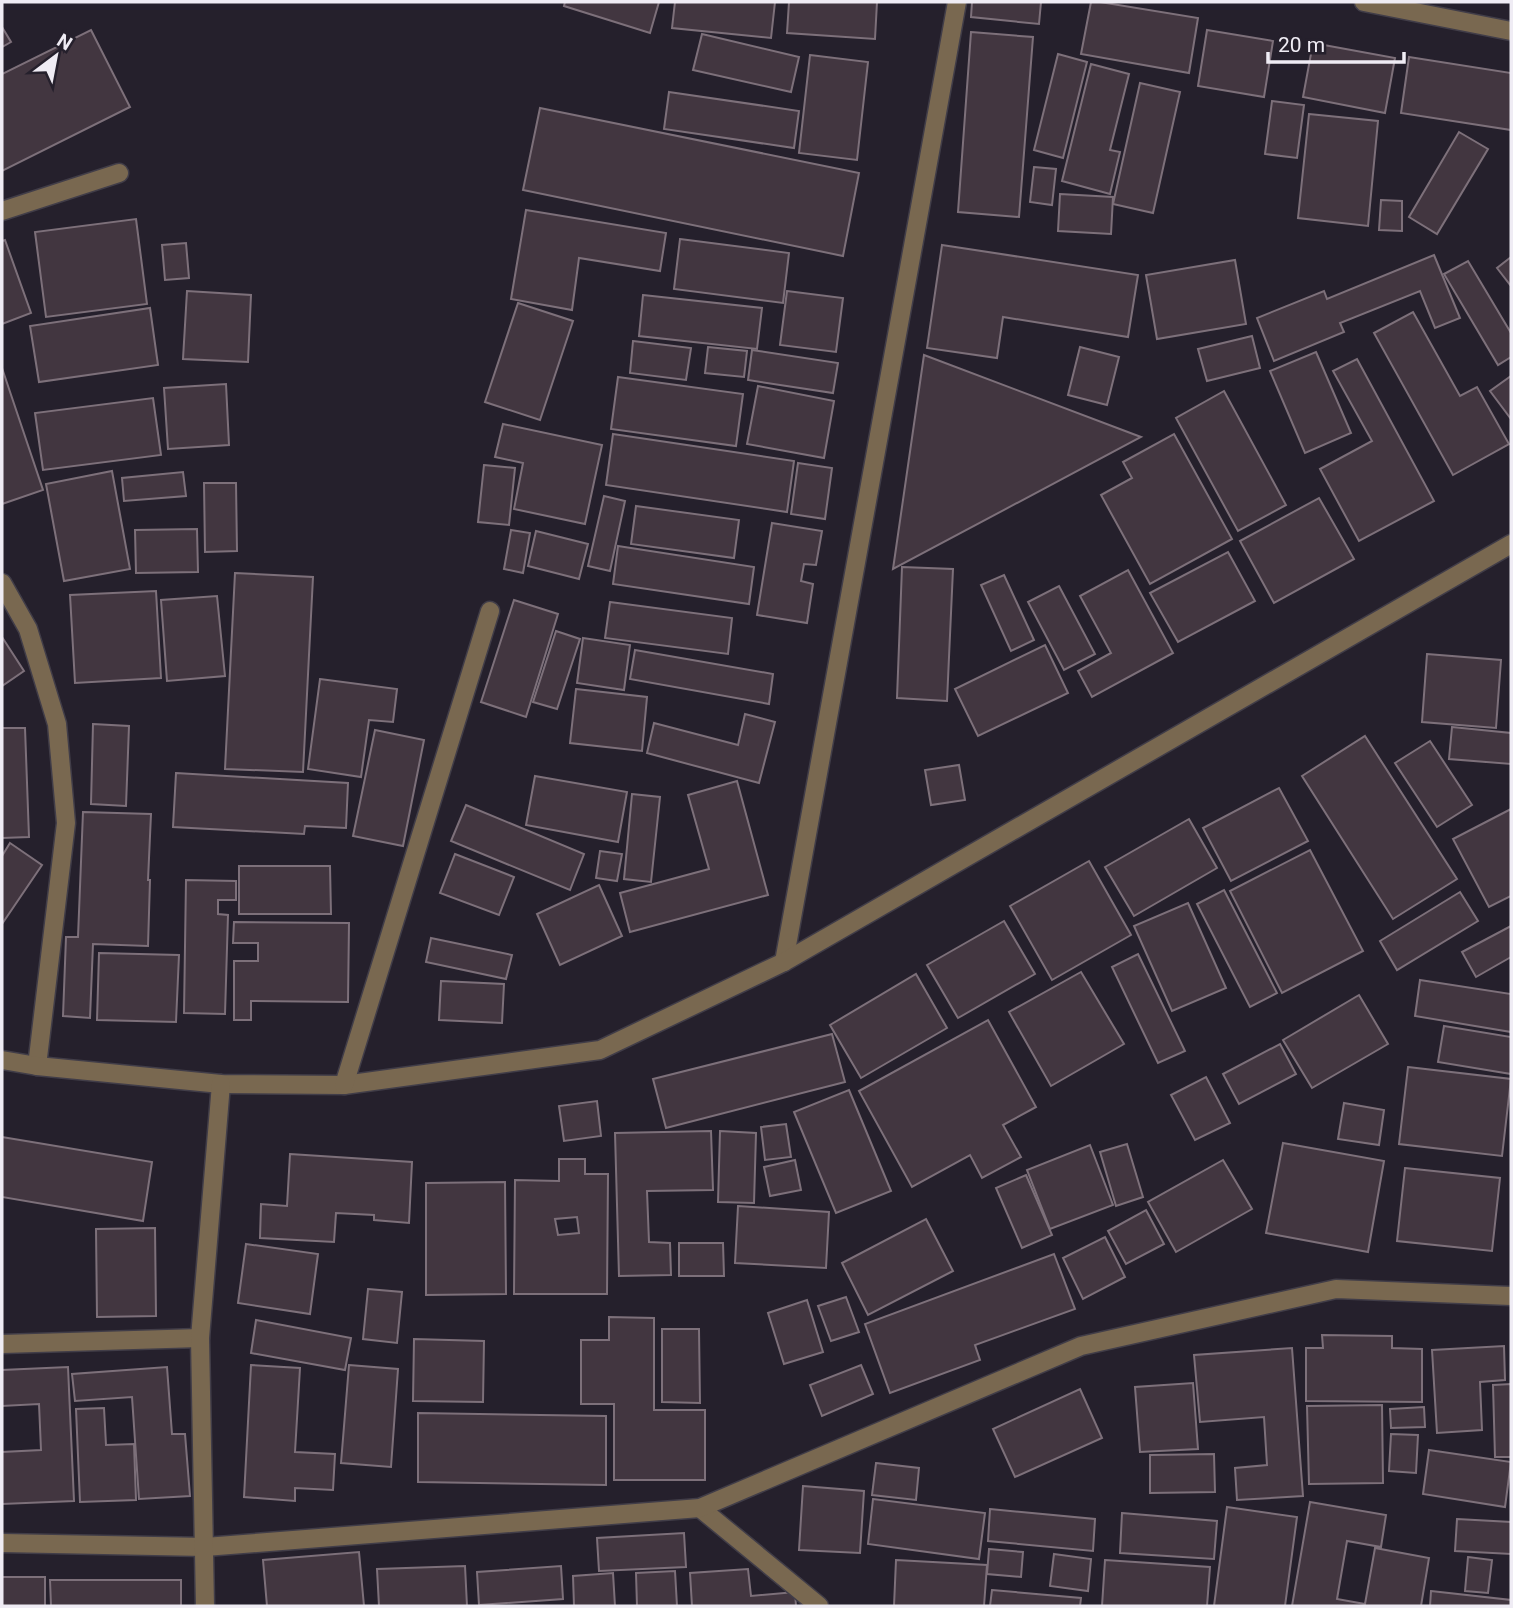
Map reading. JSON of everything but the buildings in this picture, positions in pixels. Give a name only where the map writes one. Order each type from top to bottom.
[{"type":"street","points":[[784,962],[957,2]]},
{"type":"street","points":[[1364,2],[1511,31]]},
{"type":"street","points":[[2,211],[119,173]]},
{"type":"street","points":[[2,1060],[37,1066],[221,1084],[344,1085],[600,1050],[784,962],[1510,550]]},
{"type":"street","points":[[2,583],[28,629],[57,724],[66,823],[37,1066]]},
{"type":"street","points":[[344,1085],[490,611]]},
{"type":"street","points":[[205,1606],[200,1338],[221,1084]]},
{"type":"street","points":[[2,1543],[205,1547],[700,1508],[1081,1346],[1336,1289],[1511,1296]]},
{"type":"street","points":[[2,1343],[200,1338]]},
{"type":"street","points":[[700,1508],[819,1606]]}]
